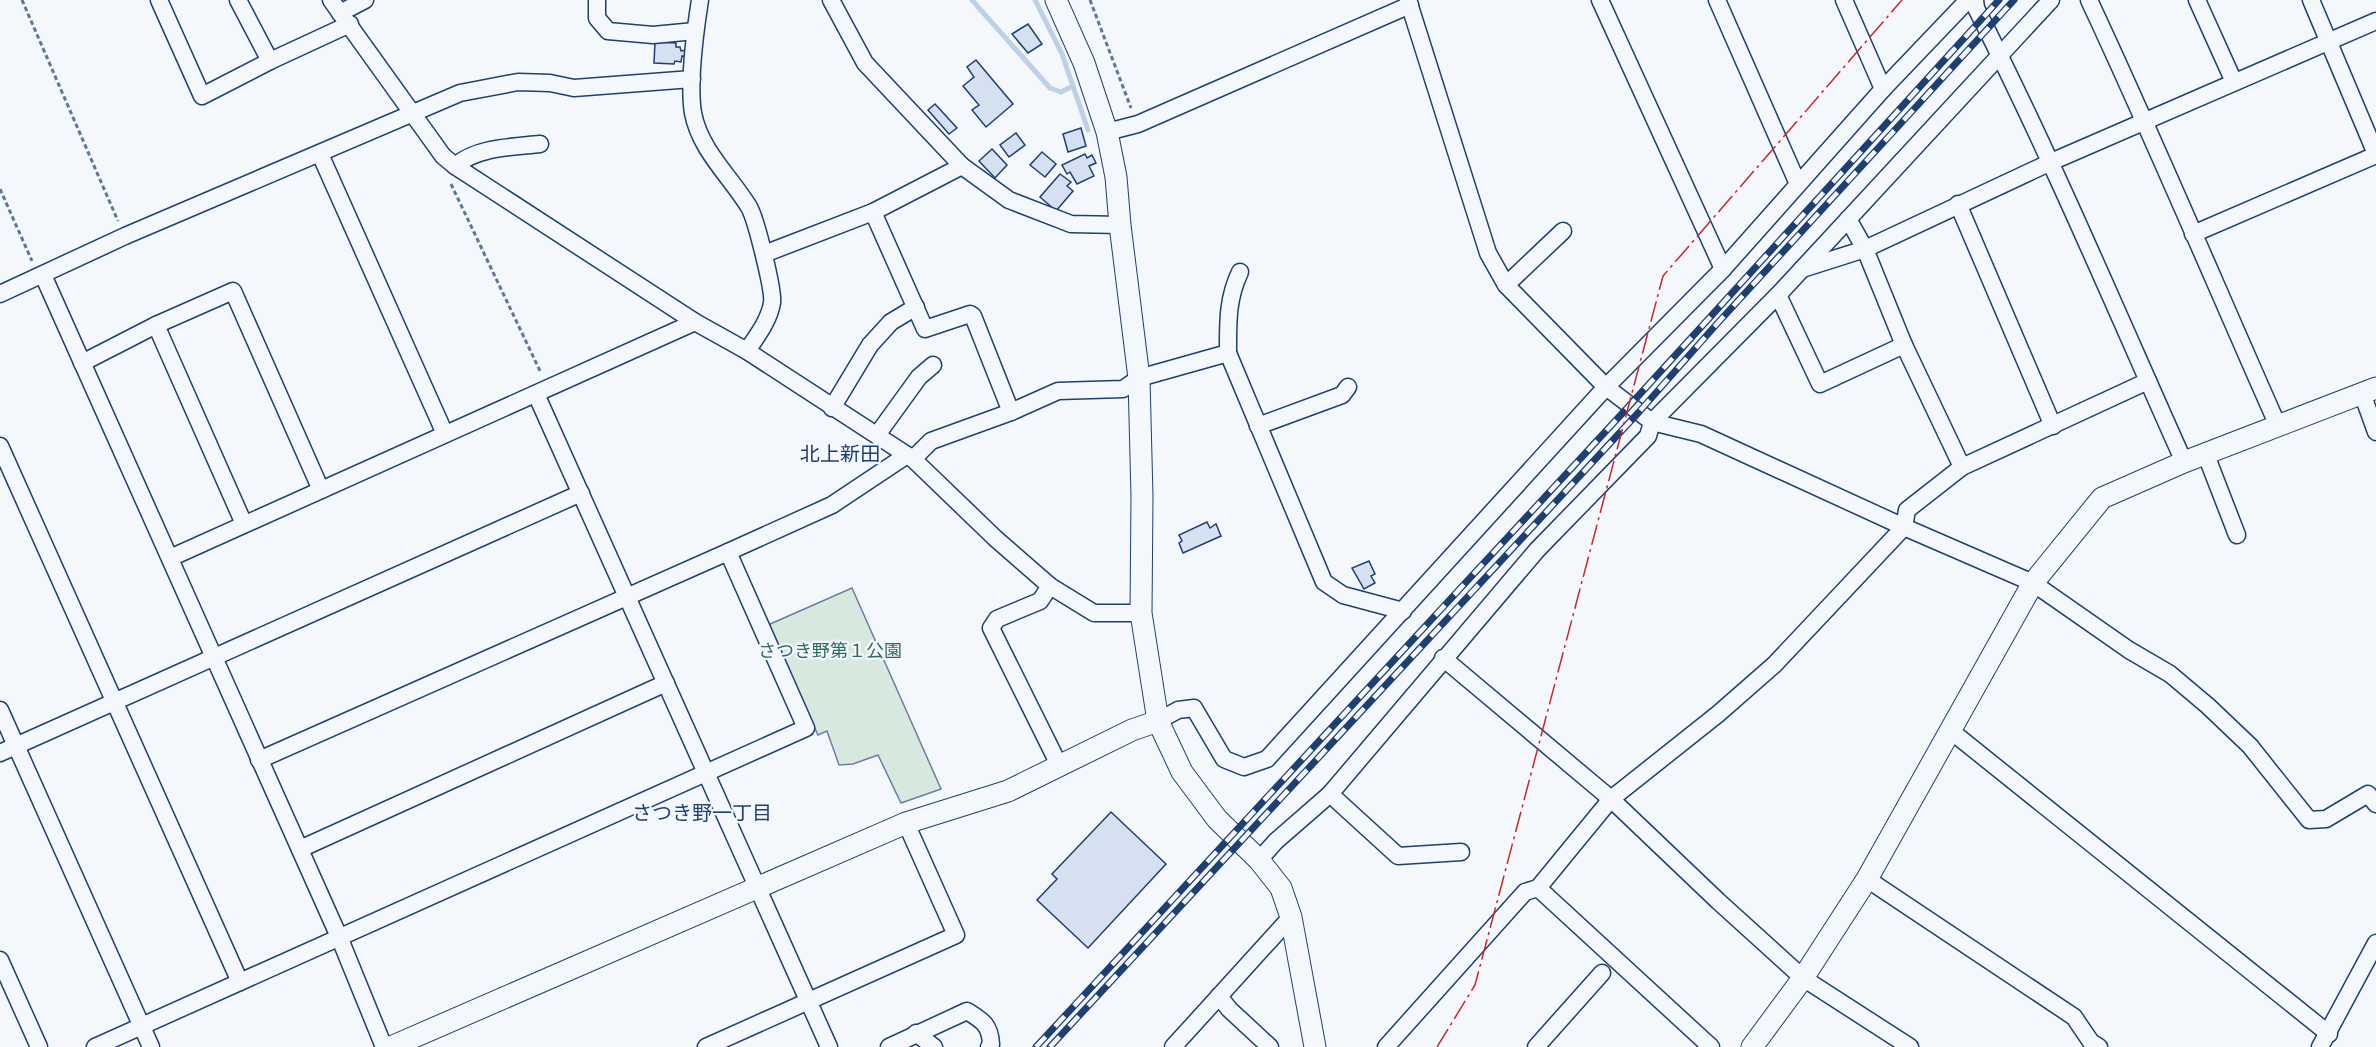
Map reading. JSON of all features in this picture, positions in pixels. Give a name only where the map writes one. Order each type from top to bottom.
[{"type":"street","points":[[159,0],[202,96],[270,61],[340,12],[365,0]]},
{"type":"street","points":[[238,0],[270,61]]},
{"type":"street","points":[[597,0],[597,18],[608,31],[653,35],[695,31]]},
{"type":"street","points":[[700,0],[695,31],[692,79],[693,113],[700,134],[710,152],[750,208],[764,254],[773,302],[764,325],[747,351]]},
{"type":"street","points":[[831,0],[865,63],[962,166],[1009,200],[1071,224],[1120,225]]},
{"type":"street","points":[[1056,0],[1084,63],[1107,132],[1116,177],[1139,378],[1143,497],[1141,613],[1158,721],[1182,772],[1217,819],[1259,860],[1281,888],[1291,917],[1315,1047]]},
{"type":"street","points":[[1600,0],[1722,269]]},
{"type":"street","points":[[1717,0],[1798,184]]},
{"type":"street","points":[[1844,0],[1883,89]]},
{"type":"street","points":[[391,1047],[906,823],[1008,791],[1178,710],[1194,708],[1224,759],[1244,768],[1267,759],[1606,387],[1722,269],[1883,89],[1968,0]]},
{"type":"street","points":[[1975,0],[1976,8],[2001,54],[2051,162],[2184,462]]},
{"type":"street","points":[[1259,860],[1276,841],[1330,794],[1443,658],[1537,550],[1648,436],[1653,422],[1778,295],[2051,0]]},
{"type":"street","points":[[2089,0],[2146,121],[2278,426]]},
{"type":"street","points":[[2197,0],[2234,82]]},
{"type":"street","points":[[2193,234],[2376,155],[2310,0]]},
{"type":"street","points":[[1107,132],[1138,124],[1409,2],[1488,253],[1506,285],[1606,387],[1653,422],[1701,434],[2032,583],[2129,650],[2170,674],[2208,706],[2250,746],[2309,820],[2326,819],[2368,794],[2376,804]]},
{"type":"street","points":[[340,12],[443,156],[455,166],[695,322],[747,351],[910,457],[995,538],[1050,586],[1094,613],[1141,613]]},
{"type":"street","points":[[1801,269],[1865,249],[2051,162],[2376,21]]},
{"type":"street","points":[[0,294],[125,237],[460,93],[518,82],[550,83],[574,88],[692,79]]},
{"type":"street","points":[[455,166],[464,158],[498,148],[540,144]]},
{"type":"street","points":[[320,154],[445,434]]},
{"type":"street","points":[[764,254],[873,212],[962,166]]},
{"type":"street","points":[[1958,204],[2053,426]]},
{"type":"street","points":[[873,212],[924,329],[970,314],[973,316],[1011,412]]},
{"type":"street","points":[[1848,219],[1865,249],[1904,345],[1962,467]]},
{"type":"street","points":[[1506,285],[1563,231]]},
{"type":"street","points":[[1240,272],[1232,288],[1228,311],[1228,353],[1324,582],[1343,595],[1403,611]]},
{"type":"street","points":[[43,275],[340,939],[384,1047]]},
{"type":"street","points":[[81,363],[156,325],[233,291],[321,490]]},
{"type":"street","points":[[1778,295],[1820,384],[1904,345]]},
{"type":"street","points":[[832,408],[870,345],[891,322],[916,308]]},
{"type":"street","points":[[170,558],[695,322]]},
{"type":"street","points":[[156,325],[244,524]]},
{"type":"street","points":[[259,760],[832,505],[910,457],[931,441],[1011,412],[1058,391],[1123,389],[1139,378],[1228,353]]},
{"type":"street","points":[[877,435],[919,376],[933,364]]},
{"type":"street","points":[[1386,1047],[1525,892],[1538,888],[1611,799],[1718,714],[1774,664],[1904,527],[1907,510],[1962,467],[2148,381]]},
{"type":"street","points":[[1258,426],[1342,395],[1348,387]]},
{"type":"street","points":[[1752,1047],[1803,978],[1867,879],[2032,583],[2102,498],[2184,462],[2369,390],[2376,432]]},
{"type":"street","points":[[536,393],[829,1047]]},
{"type":"street","points":[[0,446],[240,982]]},
{"type":"street","points":[[2206,455],[2237,535]]},
{"type":"street","points":[[0,753],[581,493]]},
{"type":"street","points":[[95,1047],[806,728],[728,552]]},
{"type":"street","points":[[1050,586],[1040,601],[997,619],[991,628],[1059,765]]},
{"type":"street","points":[[1443,658],[1611,799],[1803,978],[1910,1047]]},
{"type":"street","points":[[300,849],[666,683]]},
{"type":"street","points":[[0,710],[151,1047]]},
{"type":"street","points":[[1951,730],[2324,1040],[2376,943]]},
{"type":"street","points":[[1330,794],[1398,856],[1461,852]]},
{"type":"street","points":[[707,1047],[956,935],[906,823]]},
{"type":"street","points":[[1867,879],[2074,1017],[2092,1045]]},
{"type":"street","points":[[1538,888],[1711,1047]]},
{"type":"street","points":[[1173,1047],[1291,917]]},
{"type":"street","points":[[0,960],[39,1047]]},
{"type":"street","points":[[1536,1047],[1602,973]]},
{"type":"street","points":[[1219,996],[1229,1009],[1270,1047]]},
{"type":"street","points":[[889,1047],[967,1011],[981,1020],[991,1031],[989,1047]]},
{"type":"street","points":[[916,1033],[934,1047]]},
{"type":"path","points":[[22,0],[125,237]]},
{"type":"path","points":[[1090,0],[1138,124]]},
{"type":"path","points":[[455,166],[448,177],[544,380],[536,393]]},
{"type":"path","points":[[0,189],[32,261],[43,275]]},
{"type":"green space","name":"さつき野第１公園","points":[[852,588],[941,789],[901,803],[878,755],[853,764],[839,765],[827,731],[818,735],[768,625]]},
{"type":"building","points":[[1028,24],[1042,44],[1028,53],[1012,34]]},
{"type":"building","points":[[655,42],[676,43],[676,47],[680,47],[681,51],[687,50],[687,57],[682,56],[681,62],[675,61],[674,64],[654,63]]},
{"type":"building","points":[[976,60],[1013,104],[986,127],[972,110],[979,105],[963,86],[974,77],[967,67]]},
{"type":"building","points":[[935,104],[957,128],[949,134],[928,110]]},
{"type":"building","points":[[1081,128],[1086,146],[1068,152],[1063,134]]},
{"type":"building","points":[[1016,133],[1025,145],[1009,157],[1000,145]]},
{"type":"building","points":[[992,149],[1007,165],[995,178],[979,161]]},
{"type":"building","points":[[1042,152],[1056,164],[1045,177],[1030,165]]},
{"type":"building","points":[[1085,154],[1087,158],[1092,155],[1096,163],[1089,166],[1094,176],[1077,184],[1070,172],[1067,174],[1062,165]]},
{"type":"building","points":[[1060,174],[1071,182],[1067,186],[1073,191],[1056,211],[1040,197]]},
{"type":"building","points":[[1207,522],[1210,528],[1216,524],[1221,536],[1183,553],[1179,535]]},
{"type":"building","points":[[1369,561],[1375,574],[1371,576],[1375,583],[1364,589],[1352,568]]},
{"type":"building","points":[[1111,812],[1166,864],[1088,948],[1037,900],[1057,879],[1052,874]]},
{"type":"waterway","points":[[972,0],[1050,88],[1061,92],[1073,86]]},
{"type":"waterway","points":[[1035,0],[1062,54],[1088,130]]},
{"type":"railway","points":[[1036,1047],[1630,405],[1999,0]]},
{"type":"railway","points":[[1050,1047],[1639,412],[2014,0]]},
{"type":"power","points":[[1437,1047],[1475,985],[1663,276],[1902,0]]},
{"type":"district","name":"北上新田","points":[[840,455]]},
{"type":"district","name":"さつき野一丁目","points":[[702,814]]}]
